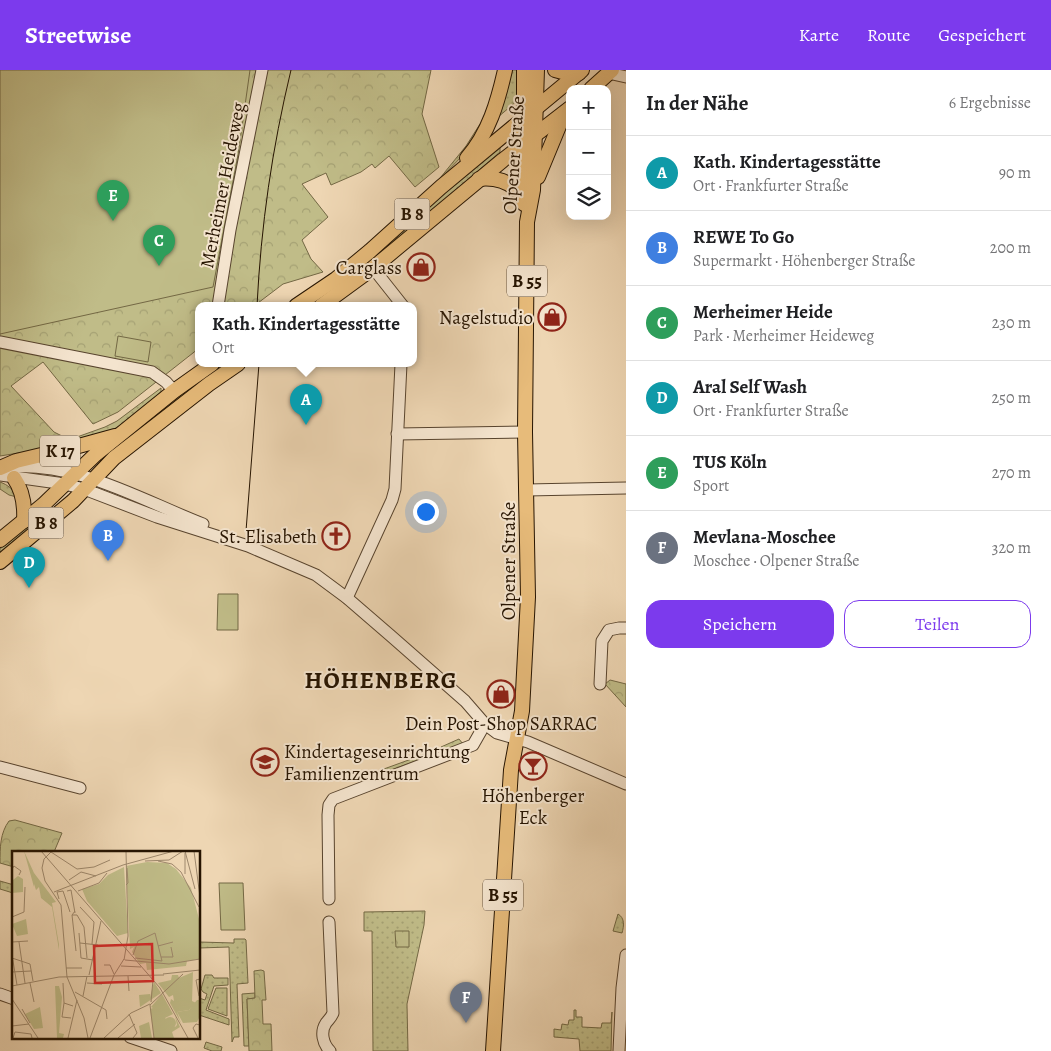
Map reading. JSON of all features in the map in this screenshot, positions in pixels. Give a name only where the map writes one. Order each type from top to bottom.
[{"type":"main road","points":[[441,187],[470,155],[486,129],[498,98],[505,70]]},
{"type":"main road","name":"Olpener Straße","points":[[524,70],[524,117]]},
{"type":"main road","name":"Olpener Straße","points":[[493,1051],[510,780],[522,711],[528,597],[525,432],[527,222],[529,140],[536,107],[537,70]]},
{"type":"main road","points":[[555,70],[566,73],[580,71]]},
{"type":"main road","name":"B 8","points":[[302,302],[355,264],[399,227],[441,187],[580,71]]},
{"type":"main road","points":[[595,85],[610,72]]},
{"type":"main road","name":"B 8","points":[[327,302],[374,268],[566,111]]},
{"type":"main road","points":[[480,180],[496,179],[504,181],[529,194],[566,112]]},
{"type":"main road","name":"B 55","points":[[524,117],[529,140]]},
{"type":"main road","name":"B 8","points":[[0,540],[24,521],[91,458],[174,391],[208,367]]},
{"type":"main road","name":"B 8","points":[[0,562],[65,508],[125,449],[231,367]]},
{"type":"main road","name":"K 17","points":[[0,468],[16,461],[120,434]]},
{"type":"main road","points":[[7,477],[23,497],[24,521]]},
{"type":"street","name":"Merheimer Heideweg","points":[[219,302],[230,230],[262,70]]},
{"type":"street","points":[[610,72],[626,77]]},
{"type":"street","points":[[374,268],[400,302]]},
{"type":"street","points":[[0,342],[152,372],[166,382],[174,391]]},
{"type":"street","points":[[347,598],[392,500],[395,489],[401,367]]},
{"type":"street","points":[[397,434],[525,432]]},
{"type":"street","name":"K 17","points":[[0,468],[42,468],[70,479]]},
{"type":"street","name":"K 17","points":[[7,477],[70,479]]},
{"type":"street","points":[[70,479],[232,535],[248,546],[316,575],[347,598],[465,701],[485,724],[497,733],[626,784]]},
{"type":"street","points":[[527,490],[626,488]]},
{"type":"street","points":[[600,684],[602,641],[609,630],[626,628]]},
{"type":"street","points":[[329,898],[328,815],[331,801],[339,796],[473,745],[485,724]]},
{"type":"street","points":[[0,767],[80,788]]},
{"type":"street","points":[[329,922],[333,1012],[332,1017],[324,1026],[323,1035],[325,1045],[330,1051]]},
{"type":"street","points":[[619,1051],[622,988],[626,955]]},
{"type":"street","points":[[0,994],[12,998]]},
{"type":"street","points":[[145,1040],[171,1051]]},
{"type":"green space","points":[[0,70],[431,70],[422,114],[439,167],[415,187],[389,156],[375,168],[372,164],[361,172],[331,185],[326,173],[302,184],[328,217],[302,240],[311,259],[323,272],[283,284],[259,302],[195,302],[195,351],[118,412],[93,424],[43,362],[11,386],[54,432],[66,438],[68,445],[0,456]]},
{"type":"green space","points":[[0,70],[250,70],[238,155],[213,287],[0,334]]},
{"type":"green space","points":[[510,70],[518,70],[518,100],[497,118]]},
{"type":"green space","points":[[480,124],[483,124],[465,153],[436,183],[466,146]]},
{"type":"green space","points":[[500,145],[500,152],[367,266],[317,302],[310,302]]},
{"type":"green space","points":[[118,336],[151,342],[148,362],[115,356]]},
{"type":"green space","points":[[199,379],[201,380],[196,385],[101,461],[99,459]]},
{"type":"green space","points":[[161,388],[161,395],[118,427],[104,433],[75,440],[77,437],[117,421]]},
{"type":"green space","points":[[0,482],[10,488],[17,497],[9,495],[0,489]]},
{"type":"green space","points":[[45,511],[47,514],[0,553],[0,549]]},
{"type":"green space","points":[[218,594],[238,594],[238,630],[217,630]]},
{"type":"green space","points":[[610,680],[626,684],[626,707],[605,684]]},
{"type":"green space","points":[[459,739],[463,744],[443,751],[441,747]]},
{"type":"green space","points":[[439,749],[441,752],[360,781],[359,778]]},
{"type":"green space","points":[[15,820],[62,833],[54,851],[12,851],[12,866],[0,863],[2,836],[9,821]]},
{"type":"green space","points":[[0,881],[12,884],[12,893],[0,889]]},
{"type":"green space","points":[[219,883],[243,883],[245,930],[221,930]]},
{"type":"green space","points":[[425,911],[424,925],[407,1004],[408,1051],[373,1051],[372,931],[364,931],[364,912]]},
{"type":"green space","points":[[618,914],[623,920],[622,933],[613,931]]},
{"type":"green space","points":[[395,931],[409,931],[409,947],[396,947]]},
{"type":"green space","points":[[234,939],[246,940],[248,983],[237,984],[239,1037],[234,1037],[232,1042],[229,947],[200,948],[200,942],[234,943]]},
{"type":"green space","points":[[254,971],[264,971],[266,1000],[262,1000],[263,1024],[271,1024],[272,1051],[249,1051],[247,999],[255,998]]},
{"type":"green space","points":[[205,975],[212,975],[214,978],[228,978],[228,985],[214,986],[206,1010],[229,1019],[229,1025],[200,1015],[200,998],[205,1000],[207,994],[201,989]]},
{"type":"green space","points":[[216,988],[227,988],[227,1016],[208,1009]]},
{"type":"green space","points":[[255,993],[255,998],[247,999],[249,1046],[244,1046],[242,994]]},
{"type":"green space","points":[[574,1010],[576,1010],[576,1017],[582,1017],[582,1027],[601,1028],[602,1023],[611,1023],[612,1012],[611,1051],[580,1051],[579,1039],[554,1037],[554,1029],[561,1030],[562,1024],[568,1025],[569,1020],[574,1020]]},
{"type":"green space","points":[[206,1042],[222,1047],[221,1051],[212,1051],[204,1048]]},
{"type":"tram line","points":[[257,302],[268,187],[291,70]]},
{"type":"tram line","points":[[246,531],[259,367]]},
{"type":"place","name":"TUS Köln","points":[[113,221]]},
{"type":"place","name":"Merheimer Heide","points":[[159,266]]},
{"type":"place","name":"Carglass","points":[[421,267]]},
{"type":"place","name":"Nagelstudio","points":[[552,317]]},
{"type":"place","name":"Kath. Kindertagesstätte","points":[[306,425]]},
{"type":"place","name":"St. Elisabeth","points":[[336,536]]},
{"type":"place","name":"REWE To Go","points":[[108,561]]},
{"type":"place","name":"Aral Self Wash","points":[[29,588]]},
{"type":"place","name":"Dein Post-Shop SARRAC","points":[[501,694]]},
{"type":"place","name":"Kindertageseinrichtung Familienzentrum","points":[[265,762]]},
{"type":"place","name":"Höhenberger Eck","points":[[533,766]]},
{"type":"place","name":"Mevlana-Moschee","points":[[466,1023]]},
{"type":"district","name":"HÖHENBERG","points":[[381,680]]}]
